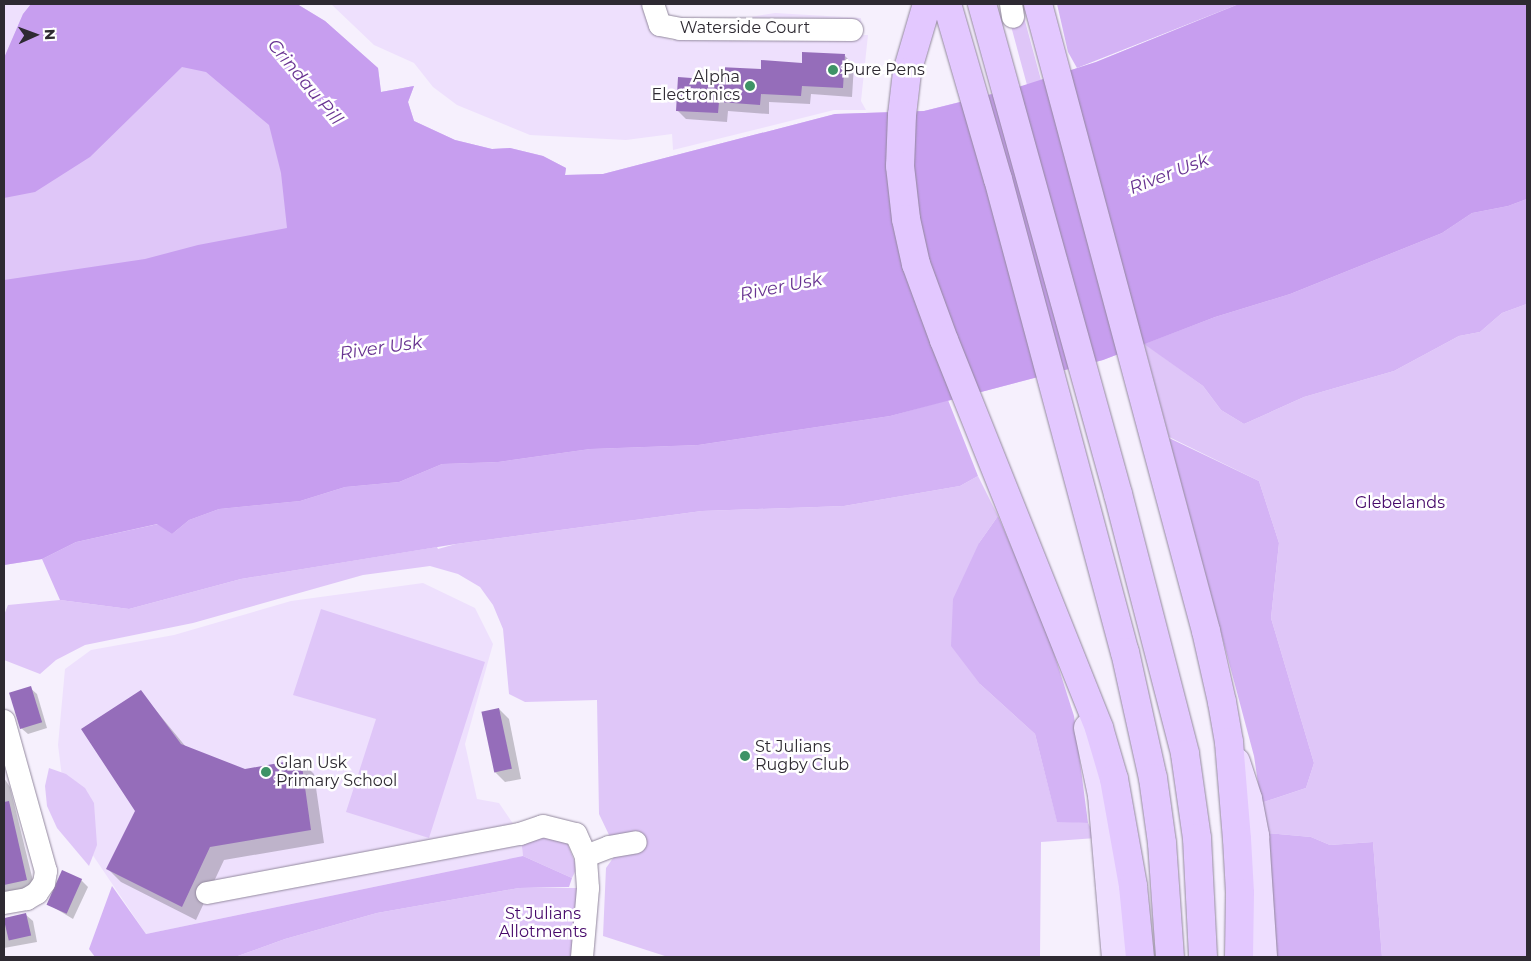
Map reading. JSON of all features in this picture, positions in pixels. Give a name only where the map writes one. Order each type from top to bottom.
[{"type":"highway","points":[[927,4],[907,72],[902,115],[900,166],[906,219],[916,264],[944,340],[1029,547],[1082,690],[1099,728],[1114,779],[1133,886],[1140,957]]},
{"type":"highway","points":[[947,4],[1084,501],[1153,778],[1162,843],[1170,957]]},
{"type":"highway","points":[[982,4],[1118,494],[1185,754],[1197,838],[1203,957]]},
{"type":"highway","points":[[1038,4],[1206,632],[1229,742],[1240,893],[1239,957]]},
{"type":"main road","points":[[1082,690],[1102,795],[1116,957]]},
{"type":"main road","points":[[1229,742],[1248,799],[1256,836],[1262,957]]},
{"type":"street","name":"Waterside Court","points":[[653,4],[660,25],[680,30],[852,30]]},
{"type":"street","points":[[4,721],[46,871],[44,883],[36,893],[27,899],[4,903]]},
{"type":"street","points":[[207,893],[520,834],[543,826],[564,828],[576,834],[586,856],[588,888],[582,957]]},
{"type":"street","points":[[586,856],[608,846],[636,842]]},
{"type":"shaded area","points":[[4,4],[31,4],[23,14],[4,58]]},
{"type":"shaded area","points":[[331,4],[642,4],[659,34],[673,41],[677,19],[719,22],[775,13],[861,18],[862,35],[868,35],[861,101],[866,110],[834,110],[673,150],[672,134],[626,140],[530,135],[457,105],[433,87],[414,63],[374,45]]},
{"type":"shaded area","points":[[1057,4],[1239,4],[1077,68],[1068,52]]},
{"type":"shaded area","points":[[1527,199],[1527,304],[1502,313],[1480,332],[1459,336],[1394,371],[1304,397],[1244,424],[1221,410],[1203,386],[1144,344],[1215,317],[1290,294],[1442,233],[1472,213],[1508,206]]},
{"type":"shaded area","points":[[948,400],[978,476],[960,486],[844,506],[702,511],[456,544],[241,579],[129,609],[60,600],[42,559],[76,542],[158,524],[172,534],[189,520],[219,509],[300,501],[345,487],[399,482],[442,464],[498,462],[590,449],[698,445],[890,416]]},
{"type":"shaded area","points":[[1169,438],[1259,481],[1279,543],[1271,618],[1314,763],[1306,788],[1261,803],[1254,756]]},
{"type":"shaded area","points":[[998,516],[1044,622],[1074,716],[1088,823],[1057,822],[1035,734],[980,684],[951,646],[953,599],[979,543]]},
{"type":"shaded area","name":"Glan Usk Primary School","points":[[423,583],[475,608],[493,644],[465,744],[477,799],[499,803],[520,834],[523,856],[146,934],[67,817],[58,745],[65,669],[91,650],[174,635],[291,601]]},
{"type":"shaded area","points":[[1266,833],[1311,837],[1330,845],[1373,842],[1382,957],[1275,957]]},
{"type":"shaded area","points":[[523,856],[572,878],[569,887],[519,888],[377,913],[285,939],[235,957],[95,957],[89,949],[112,886],[146,934]]},
{"type":"green space","points":[[31,4],[297,4],[325,21],[378,68],[381,92],[414,86],[408,102],[414,121],[455,140],[492,149],[510,148],[543,156],[566,168],[565,175],[603,174],[835,114],[924,111],[1027,85],[1005,4],[1022,10],[1041,80],[1096,62],[1239,4],[1421,4],[4,364],[4,58],[23,14]]},
{"type":"green space","name":"Glebelands","points":[[1527,102],[1527,199],[1508,206],[1472,213],[1442,233],[1290,294],[1215,317],[1145,344],[1203,386],[1221,410],[1244,424],[1304,397],[1394,371],[1459,336],[1480,332],[1502,313],[1527,304],[1527,957],[1382,957],[1373,842],[1330,845],[1311,837],[1266,833],[1261,803],[1306,788],[1314,763],[1271,618],[1279,543],[1259,481],[1169,437],[1144,344],[1103,360],[890,416],[698,445],[590,449],[498,462],[442,464],[399,482],[345,487],[300,501],[219,509],[189,520],[172,534],[157,524],[76,542],[42,559],[4,565],[4,488],[122,446],[188,429],[459,395],[636,366],[836,345],[875,345],[971,320],[1137,268],[1305,198],[1395,157],[1452,138]]},
{"type":"green space","points":[[978,476],[998,516],[979,543],[980,684],[1035,734],[1057,821],[1088,823],[1096,838],[1041,842],[1040,957],[668,957],[603,936],[606,868],[623,844],[610,837],[599,814],[597,700],[525,702],[509,694],[503,629],[493,605],[480,587],[458,574],[430,566],[363,575],[193,623],[85,645],[56,660],[40,674],[4,660],[4,615],[8,605],[60,600],[129,609],[241,579],[437,547],[438,549],[456,544],[702,511],[844,506],[960,486]]},
{"type":"green space","points":[[321,609],[485,662],[429,838],[346,812],[376,719],[293,695]]},
{"type":"green space","points":[[49,768],[66,774],[85,788],[94,803],[97,845],[89,866],[57,828],[47,806],[45,786]]},
{"type":"green space","points":[[538,836],[567,842],[577,868],[572,878],[523,856],[521,839]]},
{"type":"green space","name":"St Julians Allotments","points":[[519,888],[588,888],[582,957],[235,957],[285,939],[377,913]]},
{"type":"water","points":[[31,4],[297,4],[325,21],[378,68],[381,92],[414,86],[408,102],[414,121],[455,140],[492,149],[510,148],[543,156],[566,168],[565,175],[603,174],[835,114],[924,111],[1009,90],[1096,62],[1239,4],[1527,4],[1527,199],[1508,206],[1472,213],[1442,233],[1290,294],[1215,317],[1103,360],[890,416],[698,445],[590,449],[498,462],[442,464],[399,482],[345,487],[300,501],[219,509],[189,520],[172,534],[157,524],[76,542],[42,559],[4,565],[4,280],[145,259],[198,245],[287,228],[281,173],[269,125],[206,72],[182,67],[90,157],[35,192],[4,198],[4,58],[23,14]]},
{"type":"building","points":[[802,52],[845,54],[843,88],[802,86],[801,96],[761,94],[760,105],[719,102],[718,113],[676,111],[678,77],[718,80],[719,67],[761,69],[761,60],[802,63]]},
{"type":"building","points":[[31,686],[42,722],[20,729],[9,693]]},
{"type":"building","points":[[141,690],[181,744],[245,769],[301,759],[311,830],[210,847],[182,907],[106,869],[135,811],[81,729]]},
{"type":"building","points":[[499,708],[512,769],[494,772],[481,712]]},
{"type":"building","points":[[9,801],[27,880],[4,885],[4,802]]},
{"type":"building","points":[[62,870],[82,879],[67,914],[47,905]]},
{"type":"building","points":[[26,913],[31,935],[9,941],[4,918]]},
{"type":"place","name":"Pure Pens","points":[[833,70]]},
{"type":"place","name":"Alpha Electronics","points":[[750,86]]},
{"type":"place","name":"St Julians Rugby Club","points":[[745,756]]},
{"type":"place","name":"Glan Usk Primary School","points":[[266,772]]},
{"type":"water label","name":"Crindau Pill","points":[[305,82]]},
{"type":"water label","name":"River Usk","points":[[1169,174]]},
{"type":"water label","name":"River Usk","points":[[781,287]]},
{"type":"water label","name":"River Usk","points":[[381,348]]}]
